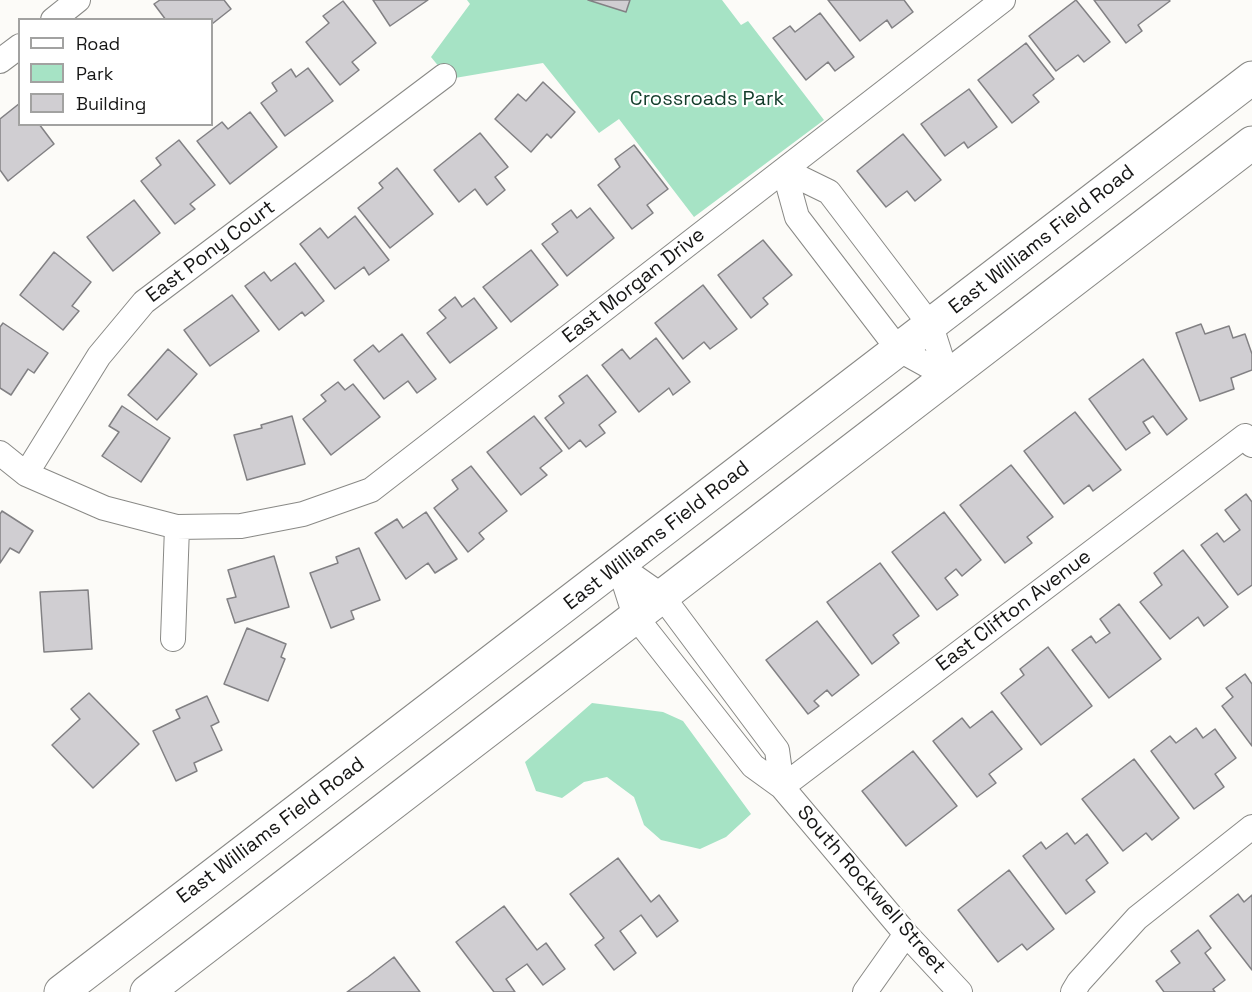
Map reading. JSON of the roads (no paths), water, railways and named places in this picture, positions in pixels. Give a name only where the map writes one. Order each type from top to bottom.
[{"type":"main road","name":"East Williams Field Road","points":[[61,992],[1252,78]]},
{"type":"main road","points":[[147,992],[1252,143]]},
{"type":"street","points":[[56,18],[78,0]]},
{"type":"street","name":"East Morgan Drive","points":[[0,453],[26,474],[104,508],[177,526],[241,526],[303,514],[371,490],[1003,0]]},
{"type":"street","points":[[0,61],[18,48]]},
{"type":"street","name":"East Pony Court","points":[[26,474],[99,356],[144,302],[444,76]]},
{"type":"street","points":[[784,170],[829,192],[931,326],[947,376]]},
{"type":"street","points":[[784,170],[797,217],[898,349],[947,376]]},
{"type":"street","name":"East Clifton Avenue","points":[[782,787],[1249,440]]},
{"type":"street","points":[[173,639],[177,526]]},
{"type":"street","name":"South Rockwell Street","points":[[619,566],[662,596],[777,750],[782,787]]},
{"type":"street","name":"South Rockwell Street","points":[[619,566],[635,616],[753,766],[782,787],[906,934],[960,992]]},
{"type":"street","points":[[1073,992],[1079,982],[1137,918],[1252,827]]},
{"type":"street","points":[[865,992],[906,934]]},
{"type":"park label","name":"Crossroads Park","points":[[707,100]]}]
